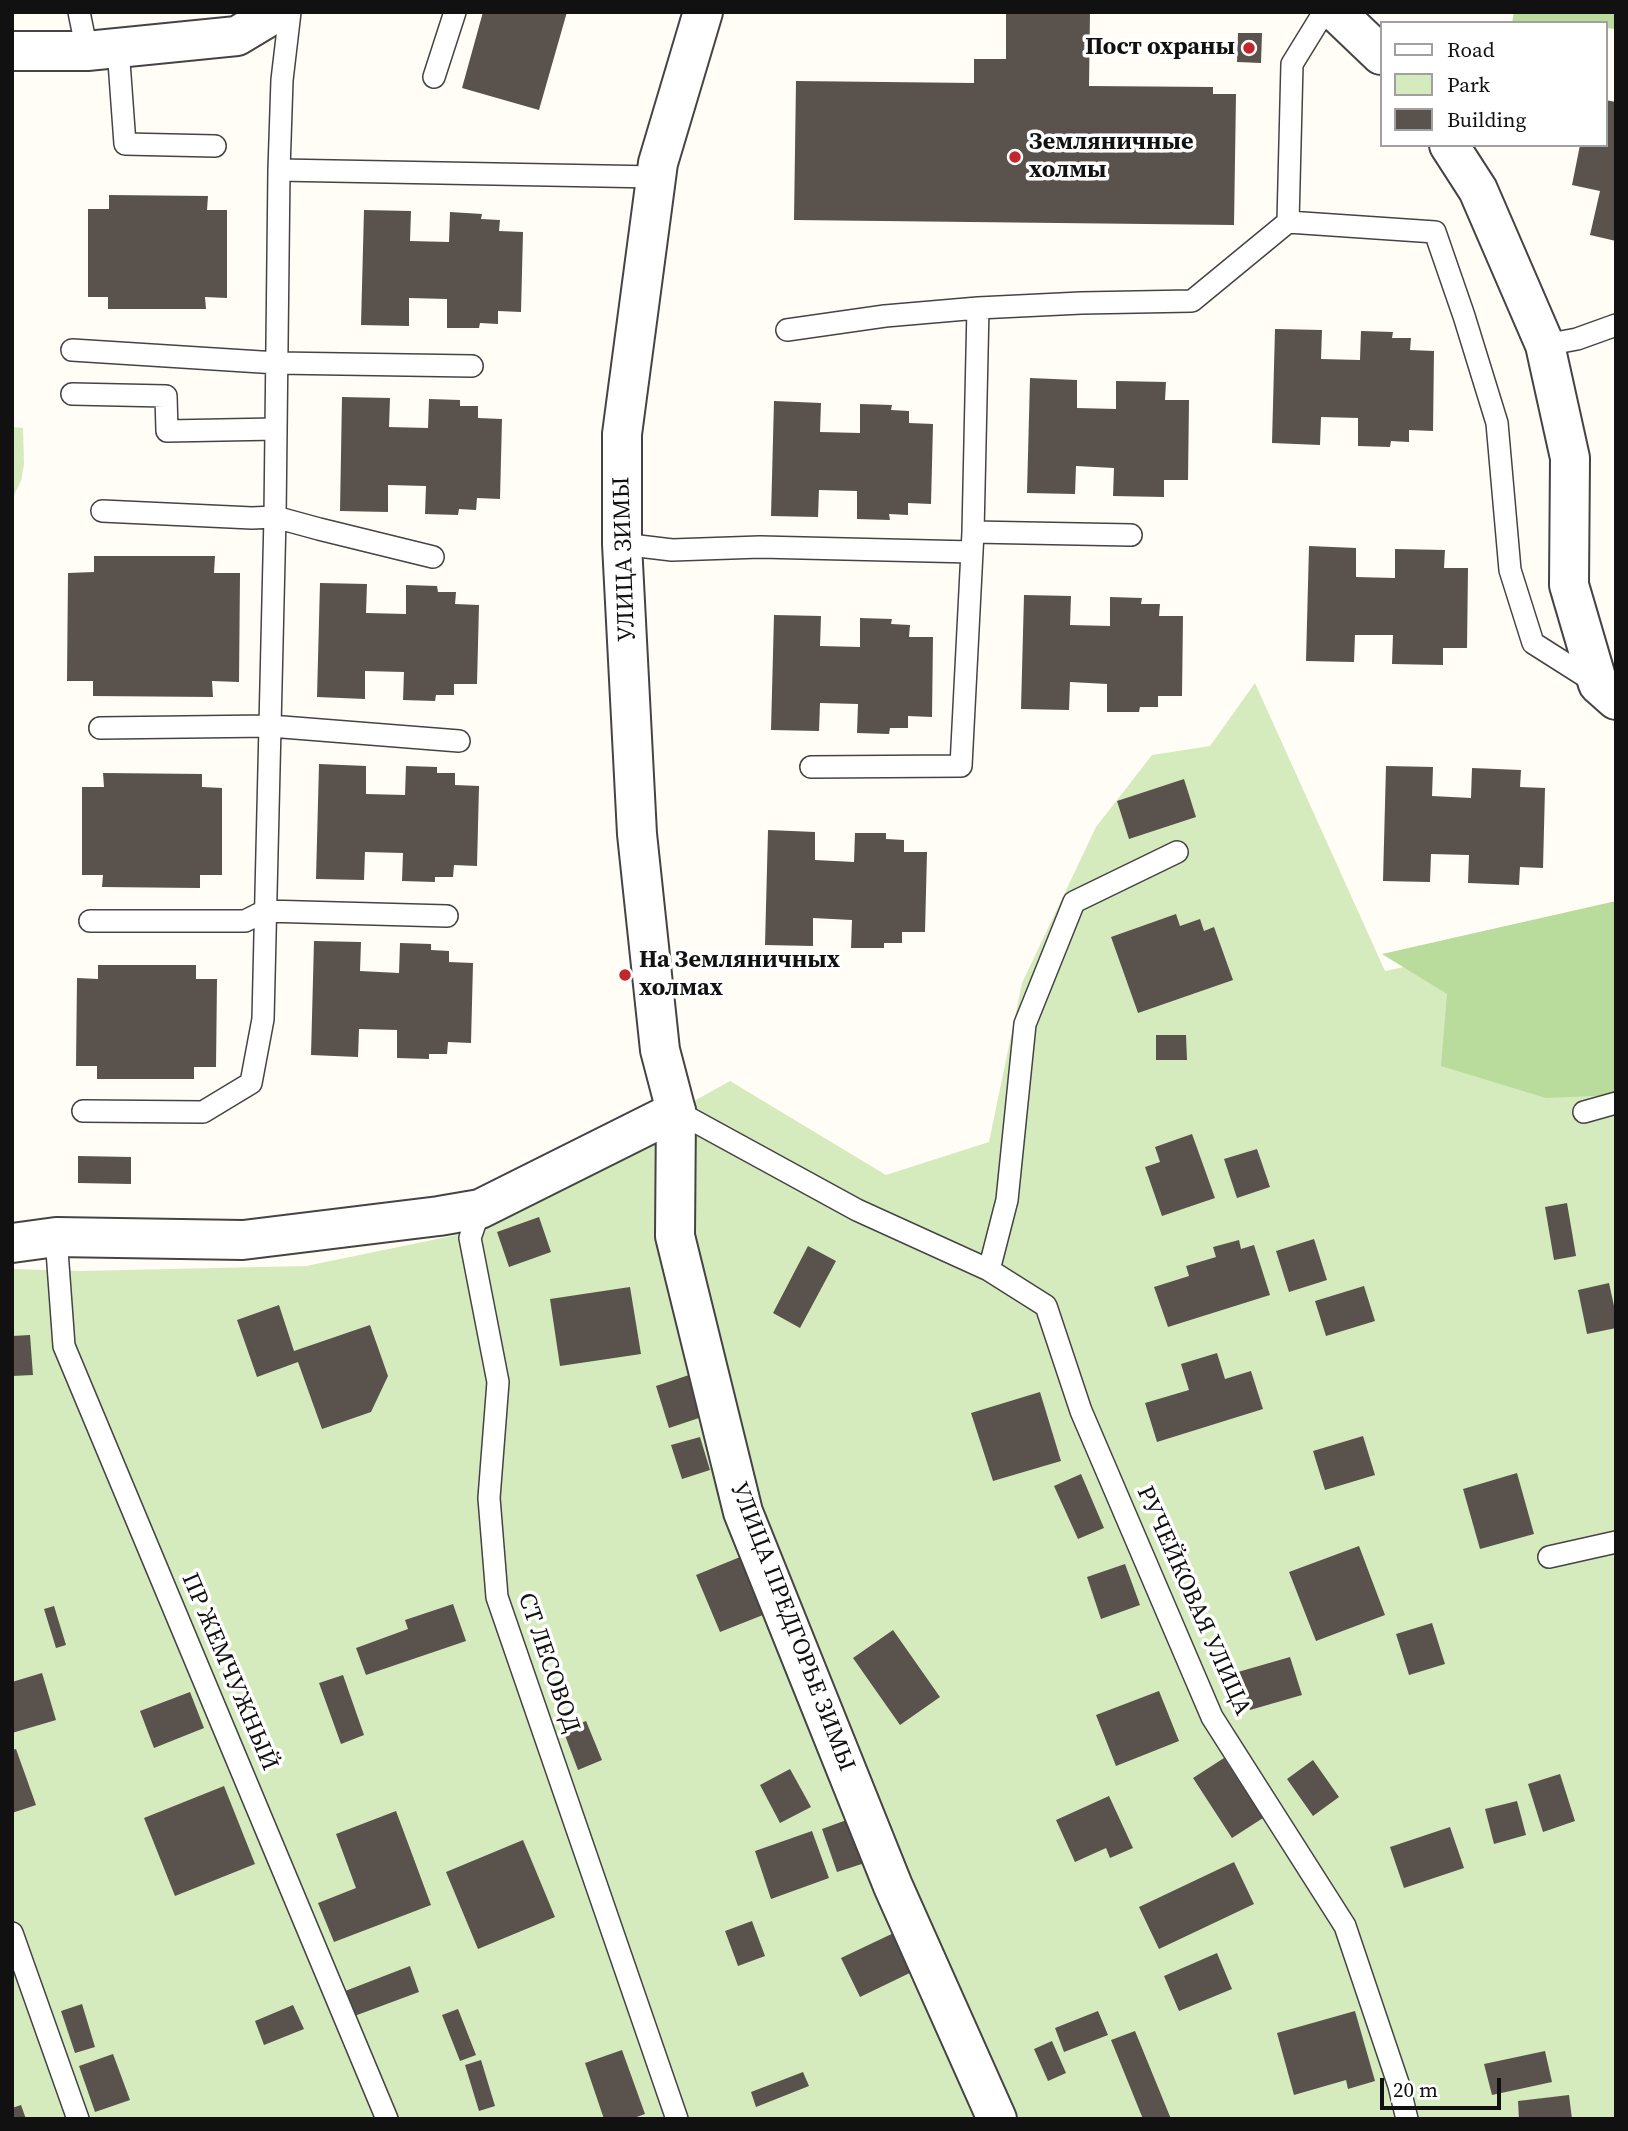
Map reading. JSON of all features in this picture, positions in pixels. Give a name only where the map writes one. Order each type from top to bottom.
[{"type":"street","points":[[12,51],[103,50],[237,36],[277,12]]},
{"type":"street","name":"УЛИЦА ЗИМЫ","points":[[676,1111],[660,1050],[637,834],[622,544],[622,434],[658,163],[703,12]]},
{"type":"street","points":[[1336,12],[1380,54]]},
{"type":"street","points":[[1450,147],[1478,190],[1545,345],[1570,458],[1569,585],[1607,692]]},
{"type":"street","points":[[12,1243],[56,1237],[243,1240],[480,1209],[676,1111]]},
{"type":"street","name":"УЛИЦА ПРЕДГОРЬЕ ЗИМЫ","points":[[676,1111],[675,1237],[743,1513],[893,1886],[997,2119]]},
{"type":"lane","points":[[79,12],[103,50],[125,144],[215,146]]},
{"type":"lane","points":[[83,1111],[203,1112],[251,1083],[263,1019],[275,517],[279,170],[282,80],[290,12]]},
{"type":"lane","points":[[434,78],[455,12]]},
{"type":"lane","points":[[1288,222],[1292,64],[1324,12]]},
{"type":"lane","points":[[279,170],[656,177]]},
{"type":"lane","points":[[787,330],[885,316],[978,308],[1192,301],[1288,222],[1434,232],[1461,305],[1497,423],[1510,570],[1533,643],[1607,692]]},
{"type":"lane","points":[[811,767],[961,766],[972,542],[978,308]]},
{"type":"lane","points":[[1545,345],[1577,339],[1616,325]]},
{"type":"lane","points":[[72,350],[277,363],[472,366]]},
{"type":"lane","points":[[72,394],[166,396],[167,431],[276,429]]},
{"type":"lane","points":[[102,511],[275,517],[433,557]]},
{"type":"lane","points":[[622,544],[673,550],[1131,535]]},
{"type":"lane","points":[[100,728],[270,726],[459,741]]},
{"type":"lane","points":[[989,1270],[1007,1200],[1025,1024],[1074,902],[1177,852]]},
{"type":"lane","points":[[90,921],[245,921],[265,911],[447,915]]},
{"type":"lane","points":[[1584,1112],[1616,1103]]},
{"type":"lane","name":"РУЧЕЙКОВАЯ УЛИЦА","points":[[676,1111],[857,1210],[989,1270],[1046,1306],[1081,1411],[1212,1717],[1346,1926],[1399,2086],[1407,2119]]},
{"type":"lane","name":"СТ ЛЕСОВОД","points":[[480,1209],[470,1238],[498,1382],[489,1498],[497,1597],[677,2119]]},
{"type":"lane","name":"ПР ЖЕМЧУЖНЫЙ","points":[[56,1237],[64,1346],[387,2119]]},
{"type":"lane","points":[[1549,1557],[1616,1542]]},
{"type":"lane","points":[[12,1933],[78,2119]]},
{"type":"green space","points":[[1514,12],[1616,12],[1616,29],[1607,28],[1607,21],[1512,21]]},
{"type":"green space","points":[[12,427],[23,428],[24,464],[21,481],[12,499]]},
{"type":"green space","points":[[1255,683],[1385,971],[1616,923],[1616,2119],[12,2119],[12,1269],[80,1271],[306,1266],[486,1229],[622,1141],[730,1081],[886,1175],[989,1142],[1022,983],[1096,827],[1152,755],[1210,746]]},
{"type":"green space","points":[[1616,901],[1616,1095],[1546,1098],[1441,1066],[1447,994],[1382,954]]},
{"type":"building","points":[[483,12],[567,12],[539,110],[462,88]]},
{"type":"building","name":"Земляничные холмы","points":[[1006,12],[1090,12],[1089,86],[1213,87],[1213,94],[1236,94],[1234,225],[794,220],[796,81],[974,83],[974,59],[1006,59]]},
{"type":"building","name":"Пост охраны","points":[[1238,33],[1262,33],[1261,63],[1237,62]]},
{"type":"building","points":[[1607,100],[1616,102],[1616,241],[1590,235],[1600,191],[1572,185],[1580,147],[1607,147]]},
{"type":"building","points":[[109,195],[208,196],[207,210],[227,210],[227,298],[205,297],[206,309],[108,309],[108,297],[88,297],[88,209],[109,209]]},
{"type":"building","points":[[364,210],[411,211],[410,241],[449,242],[450,212],[482,214],[481,219],[500,220],[499,231],[523,232],[521,312],[498,311],[498,324],[480,323],[479,328],[447,328],[447,299],[409,298],[409,326],[361,325]]},
{"type":"building","points":[[1275,329],[1322,330],[1321,359],[1360,360],[1361,331],[1393,332],[1392,338],[1411,338],[1410,350],[1434,351],[1433,431],[1409,430],[1409,442],[1391,441],[1390,447],[1358,446],[1358,418],[1321,417],[1320,445],[1272,443]]},
{"type":"building","points":[[1030,378],[1077,380],[1077,408],[1116,409],[1116,381],[1166,382],[1165,400],[1189,400],[1188,480],[1164,480],[1164,497],[1113,496],[1114,468],[1076,466],[1075,494],[1027,493]]},
{"type":"building","points":[[342,397],[390,398],[389,427],[428,428],[429,399],[460,400],[460,406],[478,406],[478,418],[502,419],[500,499],[477,498],[476,510],[459,509],[458,515],[425,514],[426,486],[388,485],[388,512],[340,511]]},
{"type":"building","points":[[774,401],[821,403],[820,432],[860,433],[860,404],[892,405],[891,410],[909,411],[909,423],[933,424],[931,504],[908,503],[908,515],[889,514],[890,520],[857,519],[857,491],[819,490],[818,517],[771,516]]},
{"type":"building","points":[[1309,546],[1356,548],[1356,577],[1395,578],[1395,549],[1445,550],[1444,568],[1468,568],[1467,648],[1443,648],[1443,665],[1392,664],[1393,635],[1355,635],[1354,662],[1306,661]]},
{"type":"building","points":[[94,556],[215,556],[214,573],[240,573],[239,682],[212,681],[213,697],[93,696],[93,681],[67,681],[68,573],[94,572]]},
{"type":"building","points":[[320,583],[367,584],[366,613],[406,614],[406,585],[437,586],[438,592],[456,592],[455,604],[479,605],[477,684],[454,684],[454,695],[436,695],[435,701],[403,700],[404,672],[365,671],[365,699],[317,697]]},
{"type":"building","points":[[1024,595],[1071,596],[1070,625],[1110,626],[1110,597],[1142,598],[1141,604],[1160,604],[1159,616],[1183,616],[1182,696],[1158,696],[1158,707],[1140,707],[1139,712],[1107,712],[1107,684],[1070,682],[1069,710],[1021,709]]},
{"type":"building","points":[[774,615],[821,616],[820,646],[860,647],[860,618],[892,619],[891,624],[910,625],[909,637],[933,637],[932,717],[908,716],[908,728],[890,728],[889,734],[857,733],[858,704],[820,703],[819,731],[771,730]]},
{"type":"building","points":[[319,764],[366,766],[366,794],[405,795],[406,766],[437,767],[437,773],[455,773],[455,785],[479,786],[477,866],[454,865],[453,877],[435,877],[435,882],[402,881],[403,853],[365,852],[364,880],[316,879]]},
{"type":"building","points":[[1386,766],[1433,767],[1432,796],[1471,798],[1472,768],[1521,770],[1520,787],[1545,788],[1543,868],[1520,867],[1519,885],[1468,883],[1469,855],[1431,854],[1430,882],[1383,881]]},
{"type":"building","points":[[103,773],[202,774],[202,787],[222,788],[222,875],[200,875],[200,888],[102,887],[103,875],[82,875],[82,787],[104,787]]},
{"type":"building","points":[[1184,779],[1196,817],[1129,839],[1117,801]]},
{"type":"building","points":[[768,830],[815,832],[815,860],[854,862],[855,833],[886,833],[886,839],[904,840],[904,852],[927,852],[925,932],[902,932],[902,943],[884,943],[884,948],[851,948],[852,920],[813,918],[813,946],[765,945]]},
{"type":"building","points":[[1176,914],[1180,926],[1200,919],[1204,931],[1214,927],[1233,980],[1138,1013],[1111,937]]},
{"type":"building","points":[[314,941],[361,942],[360,971],[399,973],[400,943],[431,944],[431,950],[449,951],[449,962],[473,963],[471,1043],[448,1042],[447,1054],[429,1054],[429,1059],[397,1058],[397,1030],[359,1029],[358,1057],[311,1055]]},
{"type":"building","points":[[98,965],[196,965],[196,979],[217,979],[216,1067],[194,1067],[194,1079],[97,1079],[97,1066],[76,1066],[77,978],[98,979]]},
{"type":"building","points":[[1156,1035],[1186,1035],[1187,1060],[1156,1060]]},
{"type":"building","points":[[1192,1134],[1215,1198],[1162,1216],[1145,1167],[1160,1162],[1155,1147]]},
{"type":"building","points":[[1257,1149],[1270,1187],[1237,1198],[1224,1159]]},
{"type":"building","points":[[78,1156],[131,1157],[131,1184],[78,1183]]},
{"type":"building","points":[[1567,1203],[1576,1256],[1554,1260],[1545,1207]]},
{"type":"building","points":[[539,1217],[551,1252],[509,1267],[497,1232]]},
{"type":"building","points":[[1314,1239],[1327,1280],[1289,1292],[1276,1251]]},
{"type":"building","points":[[1239,1240],[1241,1249],[1254,1245],[1270,1295],[1168,1327],[1154,1287],[1189,1276],[1186,1266],[1216,1257],[1213,1247]]},
{"type":"building","points":[[808,1246],[836,1261],[800,1328],[773,1313]]},
{"type":"building","points":[[1609,1283],[1616,1328],[1587,1334],[1578,1290]]},
{"type":"building","points":[[1364,1286],[1375,1321],[1326,1336],[1315,1301]]},
{"type":"building","points":[[630,1287],[641,1354],[560,1366],[550,1299]]},
{"type":"building","points":[[279,1305],[294,1351],[370,1325],[388,1376],[371,1412],[322,1429],[298,1362],[257,1377],[237,1320]]},
{"type":"building","points":[[30,1335],[33,1375],[12,1376],[12,1336]]},
{"type":"building","points":[[1217,1353],[1225,1379],[1251,1371],[1263,1409],[1157,1442],[1145,1403],[1189,1390],[1181,1364]]},
{"type":"building","points":[[689,1375],[702,1417],[669,1428],[656,1386]]},
{"type":"building","points":[[1040,1392],[1061,1461],[993,1481],[971,1413]]},
{"type":"building","points":[[1363,1436],[1375,1475],[1325,1490],[1313,1451]]},
{"type":"building","points":[[700,1437],[710,1470],[682,1479],[671,1445]]},
{"type":"building","points":[[1517,1473],[1534,1534],[1480,1549],[1463,1489]]},
{"type":"building","points":[[1081,1474],[1104,1528],[1078,1539],[1054,1486]]},
{"type":"building","points":[[1359,1546],[1385,1615],[1316,1641],[1289,1572]]},
{"type":"building","points":[[745,1555],[768,1613],[720,1632],[696,1575]]},
{"type":"building","points":[[1125,1564],[1140,1605],[1101,1619],[1087,1577]]},
{"type":"building","points":[[453,1604],[466,1641],[366,1675],[356,1648],[408,1629],[405,1620]]},
{"type":"building","points":[[54,1606],[66,1645],[56,1648],[44,1609]]},
{"type":"building","points":[[1432,1623],[1445,1664],[1409,1675],[1396,1634]]},
{"type":"building","points":[[893,1630],[940,1697],[900,1725],[853,1658]]},
{"type":"building","points":[[1290,1657],[1302,1695],[1250,1710],[1238,1672]]},
{"type":"building","points":[[42,1673],[56,1720],[12,1733],[12,1682]]},
{"type":"building","points":[[343,1675],[364,1735],[341,1744],[319,1683]]},
{"type":"building","points":[[1159,1691],[1179,1741],[1116,1766],[1096,1715]]},
{"type":"building","points":[[190,1692],[204,1728],[154,1748],[140,1711]]},
{"type":"building","points":[[586,1721],[602,1760],[578,1770],[563,1730]]},
{"type":"building","points":[[16,1749],[36,1805],[12,1813],[12,1750]]},
{"type":"building","points":[[1224,1758],[1263,1818],[1232,1838],[1193,1778]]},
{"type":"building","points":[[1313,1760],[1339,1797],[1313,1816],[1287,1779]]},
{"type":"building","points":[[790,1769],[811,1807],[780,1823],[760,1785]]},
{"type":"building","points":[[1560,1774],[1575,1821],[1543,1832],[1528,1784]]},
{"type":"building","points":[[224,1786],[255,1864],[175,1896],[144,1818]]},
{"type":"building","points":[[1109,1796],[1133,1848],[1110,1858],[1106,1848],[1075,1862],[1056,1820]]},
{"type":"building","points":[[1517,1801],[1526,1835],[1494,1844],[1485,1809]]},
{"type":"building","points":[[396,1811],[431,1905],[334,1942],[318,1903],[356,1888],[336,1834]]},
{"type":"building","points":[[852,1818],[868,1862],[837,1872],[822,1829]]},
{"type":"building","points":[[1450,1827],[1464,1868],[1404,1888],[1390,1847]]},
{"type":"building","points":[[812,1831],[829,1878],[771,1899],[755,1851]]},
{"type":"building","points":[[523,1840],[555,1917],[478,1949],[446,1872]]},
{"type":"building","points":[[1234,1862],[1254,1904],[1159,1949],[1139,1907]]},
{"type":"building","points":[[752,1921],[765,1956],[738,1966],[725,1931]]},
{"type":"building","points":[[900,1930],[918,1969],[860,1997],[841,1958]]},
{"type":"building","points":[[1217,1953],[1232,1989],[1179,2011],[1164,1976]]},
{"type":"building","points":[[410,1966],[419,1992],[349,2018],[340,1993]]},
{"type":"building","points":[[82,2004],[95,2047],[75,2053],[61,2011]]},
{"type":"building","points":[[293,2005],[304,2029],[264,2045],[255,2021]]},
{"type":"building","points":[[458,2009],[476,2055],[460,2061],[442,2015]]},
{"type":"building","points":[[1098,2011],[1108,2035],[1064,2052],[1055,2028]]},
{"type":"building","points":[[1355,2011],[1375,2081],[1348,2089],[1346,2080],[1294,2095],[1277,2033]]},
{"type":"building","points":[[1135,2031],[1171,2119],[1143,2119],[1111,2040]]},
{"type":"building","points":[[1052,2041],[1066,2073],[1048,2081],[1034,2049]]},
{"type":"building","points":[[622,2050],[645,2114],[631,2119],[604,2119],[585,2063]]},
{"type":"building","points":[[1545,2051],[1552,2082],[1492,2095],[1484,2064]]},
{"type":"building","points":[[113,2054],[130,2100],[95,2112],[79,2066]]},
{"type":"building","points":[[481,2060],[495,2106],[479,2111],[465,2065]]},
{"type":"building","points":[[803,2072],[809,2086],[756,2107],[751,2092]]},
{"type":"building","points":[[1569,2095],[1572,2119],[1519,2119],[1518,2101]]},
{"type":"building","points":[[21,2105],[26,2119],[12,2119],[12,2108]]},
{"type":"place","name":"Пост охраны","points":[[1249,48]]},
{"type":"place","name":"Земляничные холмы","points":[[1015,157]]},
{"type":"place","name":"На Земляничных холмах","points":[[625,975]]}]
